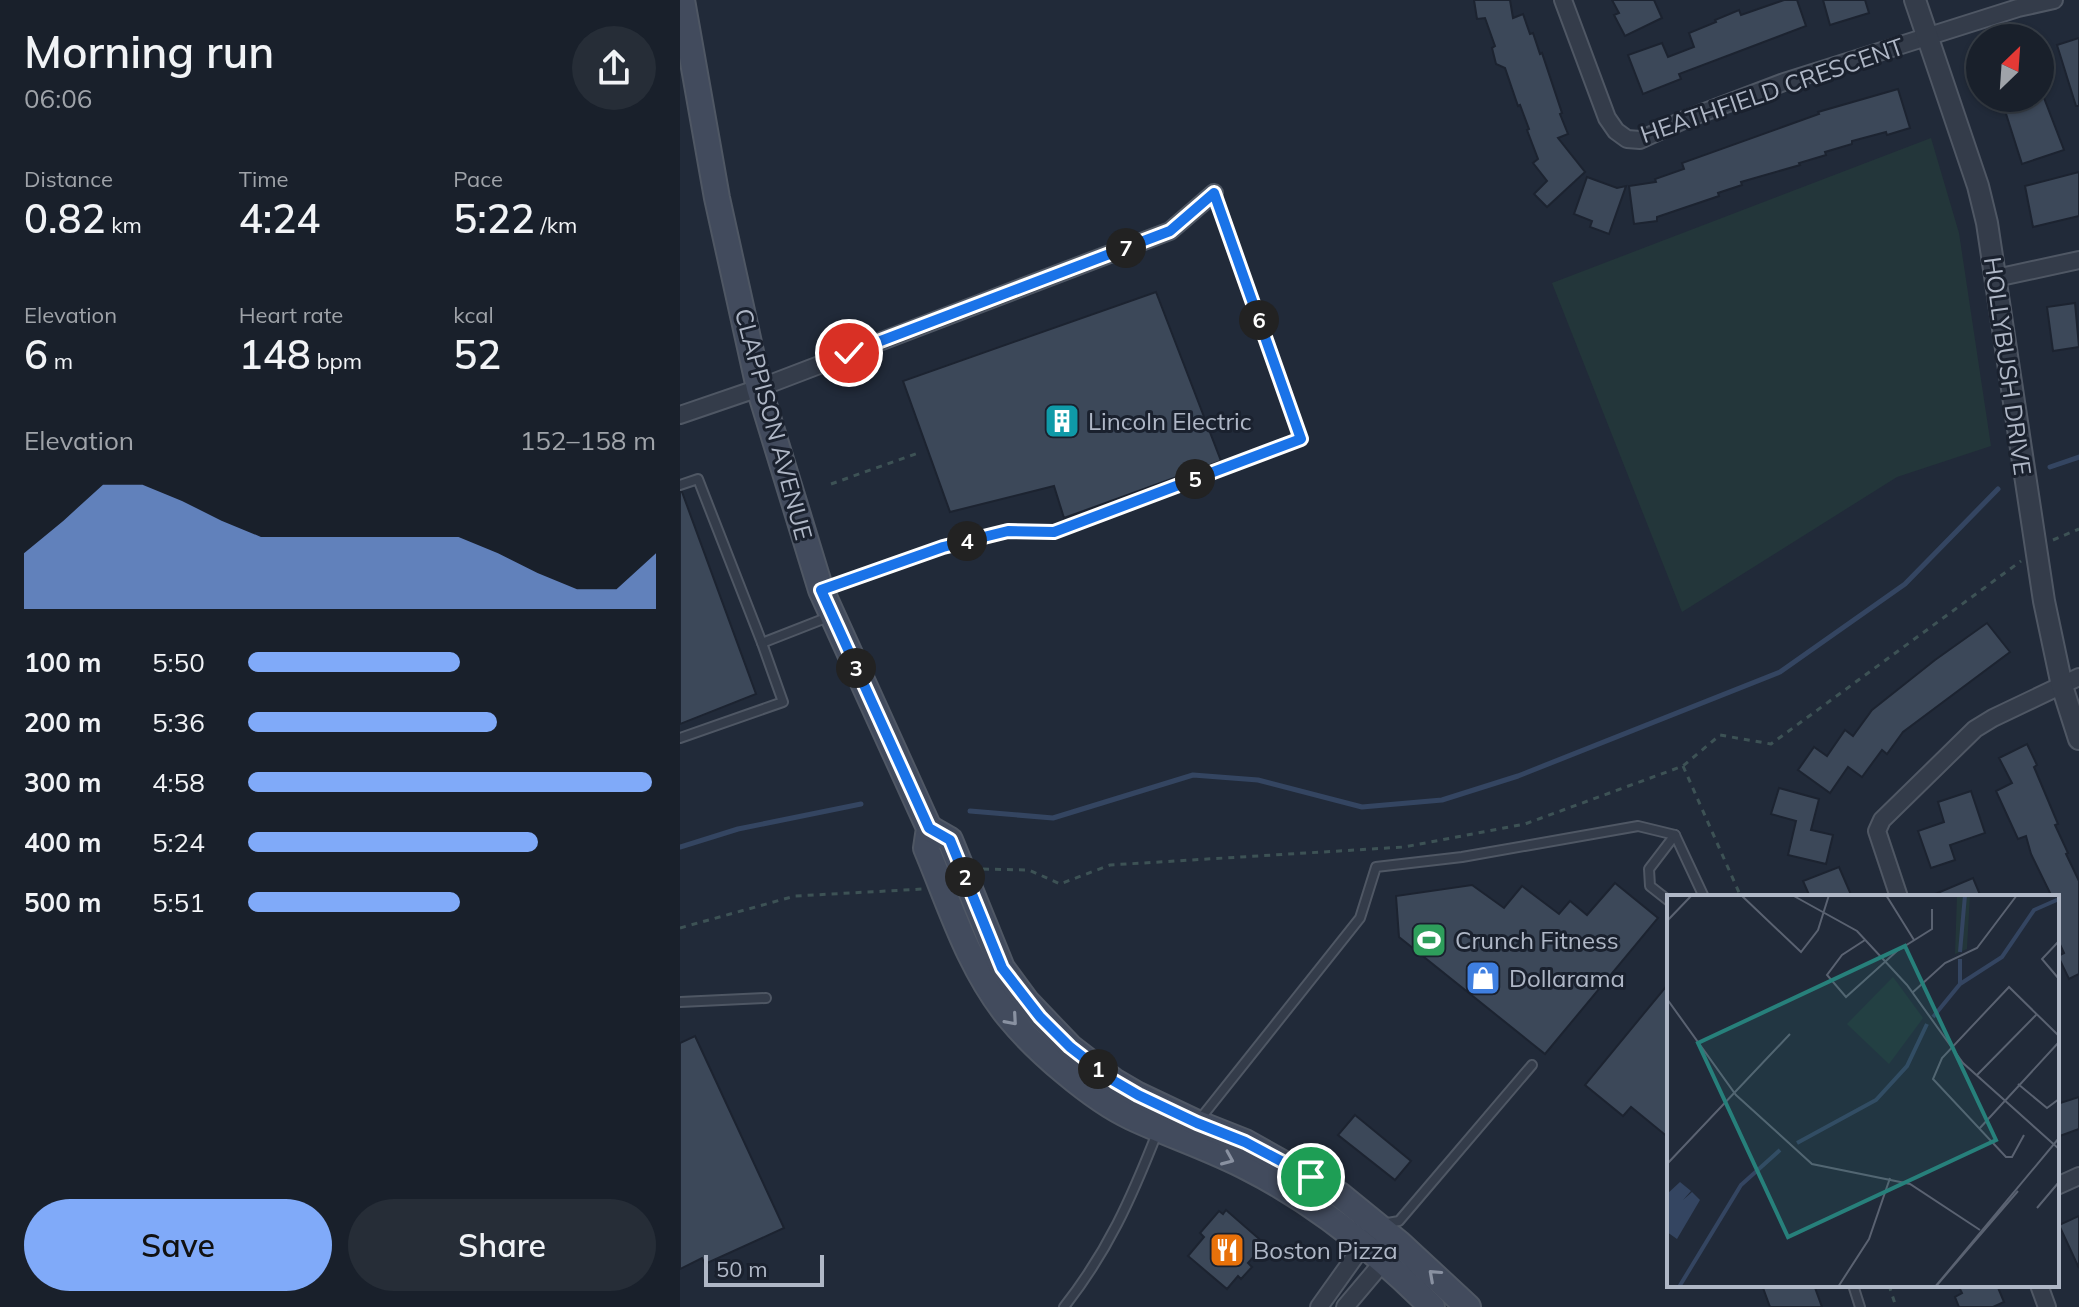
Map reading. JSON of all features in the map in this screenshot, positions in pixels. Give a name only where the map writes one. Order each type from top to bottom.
[{"type":"main road","name":"CLAPPISON AVENUE","points":[[682,0],[717,198],[759,388],[821,590],[929,828],[950,840],[967,916],[1055,1048],[1127,1115],[1246,1167],[1385,1239],[1432,1307]]},
{"type":"main road","name":"CLAPPISON AVENUE","points":[[1055,1048],[1197,1123],[1245,1142],[1340,1195],[1385,1239],[1468,1307]]},
{"type":"street","name":"HEATHFIELD CRESCENT","points":[[1563,0],[1607,118],[1616,131],[1627,139],[1640,140],[1784,82],[1927,36]]},
{"type":"street","name":"HOLLYBUSH DRIVE","points":[[1915,0],[1978,186],[1987,223],[2044,601],[2071,682],[2079,739]]},
{"type":"street","points":[[1927,36],[2054,0]]},
{"type":"street","points":[[680,415],[759,388],[1170,231],[1214,193]]},
{"type":"street","points":[[1996,278],[2079,260]]},
{"type":"street","points":[[1898,895],[1877,831],[1882,820],[1975,729],[2071,682]]},
{"type":"street","points":[[2059,1185],[2079,1176]]},
{"type":"street","points":[[1319,1307],[1385,1239]]},
{"type":"street","points":[[1345,1307],[1385,1239]]},
{"type":"street","points":[[2040,1287],[2047,1307]]},
{"type":"lane","points":[[821,590],[943,547],[1008,531],[1054,532],[1301,439],[1214,193]]},
{"type":"lane","points":[[680,485],[698,479],[783,702],[680,738]]},
{"type":"lane","points":[[762,643],[831,616]]},
{"type":"lane","points":[[1197,1123],[1360,918],[1376,867],[1462,857],[1638,826],[1675,835]]},
{"type":"lane","points":[[1675,835],[1703,895]]},
{"type":"lane","points":[[1667,899],[1650,886],[1649,869],[1675,835]]},
{"type":"lane","points":[[680,1002],[766,998]]},
{"type":"lane","points":[[1385,1239],[1532,1065]]},
{"type":"lane","points":[[1064,1307],[1114,1233],[1159,1129]]},
{"type":"lane","points":[[1854,1287],[1860,1307]]},
{"type":"path","points":[[831,484],[921,452]]},
{"type":"path","points":[[2050,542],[2079,529]]},
{"type":"path","points":[[977,869],[1029,870],[1060,884],[1110,865],[1404,847],[1525,824],[1683,766],[1720,735],[1771,744],[2022,560]]},
{"type":"path","points":[[1683,766],[1740,895]]},
{"type":"path","points":[[680,928],[795,896],[921,890]]},
{"type":"path","points":[[1890,1287],[1896,1307]]},
{"type":"green space","points":[[1931,138],[1959,233],[1991,446],[1897,477],[1682,612],[1552,283]]},
{"type":"building","points":[[1474,0],[1510,0],[1513,18],[1523,14],[1530,34],[1533,33],[1542,53],[1568,134],[1558,138],[1585,172],[1547,207],[1534,194],[1547,181],[1533,163],[1538,159],[1529,129],[1505,68],[1496,64],[1492,48],[1495,46],[1485,18],[1477,19]]},
{"type":"building","points":[[1612,0],[1654,0],[1662,18],[1625,36],[1614,15],[1619,13]]},
{"type":"building","points":[[1784,0],[1797,0],[1806,26],[1679,74],[1681,79],[1643,94],[1628,55],[1662,43],[1668,57],[1694,47],[1689,33],[1715,20],[1739,10],[1741,15]]},
{"type":"building","points":[[1823,0],[1865,0],[1869,13],[1830,25]]},
{"type":"building","points":[[2079,38],[2079,106],[2076,106],[2057,45]]},
{"type":"building","points":[[1898,89],[1910,128],[1852,141],[1852,144],[1825,152],[1826,155],[1800,165],[1741,182],[1742,185],[1718,193],[1719,196],[1657,217],[1657,221],[1634,224],[1629,186],[1656,182],[1655,179],[1684,169],[1682,163],[1818,112]]},
{"type":"building","points":[[2005,112],[2049,112],[2064,150],[2022,164]]},
{"type":"building","points":[[2079,172],[2079,216],[2033,227],[2025,186]]},
{"type":"building","points":[[1587,177],[1617,188],[1626,186],[1609,234],[1590,227],[1592,221],[1574,214]]},
{"type":"building","name":"Lincoln Electric","points":[[1156,292],[1221,461],[1064,518],[1054,486],[950,512],[903,381]]},
{"type":"building","points":[[2075,303],[2079,347],[2053,351],[2047,307]]},
{"type":"building","points":[[680,492],[756,694],[680,724]]},
{"type":"building","points":[[1987,623],[2010,652],[1903,732],[1887,754],[1882,750],[1862,777],[1848,767],[1830,793],[1798,770],[1814,747],[1827,756],[1845,730],[1853,736],[1872,710]]},
{"type":"building","points":[[2027,744],[2058,824],[2055,825],[2066,854],[2079,881],[2079,974],[2069,979],[2059,958],[2064,953],[2059,942],[2059,895],[2051,895],[2031,854],[2026,836],[2018,839],[1996,791],[2012,783],[1999,758]]},
{"type":"building","points":[[1779,788],[1819,799],[1811,830],[1833,835],[1826,864],[1788,855],[1796,821],[1771,814]]},
{"type":"building","points":[[1971,791],[1985,833],[1950,845],[1955,860],[1931,868],[1918,831],[1944,822],[1938,802]]},
{"type":"building","points":[[1839,867],[1851,895],[1809,895],[1803,881]]},
{"type":"building","points":[[1973,878],[1980,895],[1933,895]]},
{"type":"building","points":[[1615,883],[1658,918],[1545,1054],[1399,937],[1396,896],[1472,885],[1504,908],[1522,886],[1559,914],[1570,901],[1587,915]]},
{"type":"building","points":[[1667,985],[1667,1136],[1631,1107],[1623,1116],[1585,1085]]},
{"type":"building","points":[[695,1036],[784,1228],[705,1264],[702,1258],[680,1269],[680,1043]]},
{"type":"building","points":[[2079,1097],[2079,1129],[2059,1136],[2059,1103]]},
{"type":"building","points":[[1355,1115],[1411,1161],[1395,1180],[1338,1135]]},
{"type":"building","name":"Boston Pizza","points":[[1226,1210],[1265,1244],[1248,1263],[1252,1267],[1241,1279],[1238,1276],[1227,1289],[1188,1256],[1204,1237],[1200,1233],[1219,1211],[1223,1214]]},
{"type":"building","points":[[2079,1216],[2079,1268],[2059,1225]]},
{"type":"building","points":[[1763,1287],[1815,1287],[1822,1307],[1770,1307]]},
{"type":"building","points":[[1959,1287],[1998,1287],[2004,1302],[1993,1307],[1959,1307],[1955,1297],[1962,1293]]},
{"type":"waterway","points":[[2050,467],[2079,457]]},
{"type":"waterway","points":[[970,811],[1053,818],[1193,775],[1258,780],[1362,807],[1442,800],[1518,776],[1780,672],[1905,584],[1998,489]]},
{"type":"waterway","points":[[680,847],[738,829],[861,804]]},
{"type":"place","name":"Lincoln Electric","points":[[1062,421]]},
{"type":"place","name":"Crunch Fitness","points":[[1429,940]]},
{"type":"place","name":"Dollarama","points":[[1483,978]]},
{"type":"place","name":"Boston Pizza","points":[[1227,1250]]},
{"type":"route","points":[[849,353],[1170,231],[1214,193],[1301,439],[1054,532],[1008,531],[943,547],[821,590],[929,828],[950,840],[1002,968],[1027,1002],[1070,1047],[1114,1081],[1156,1104],[1245,1142],[1311,1177]]}]
